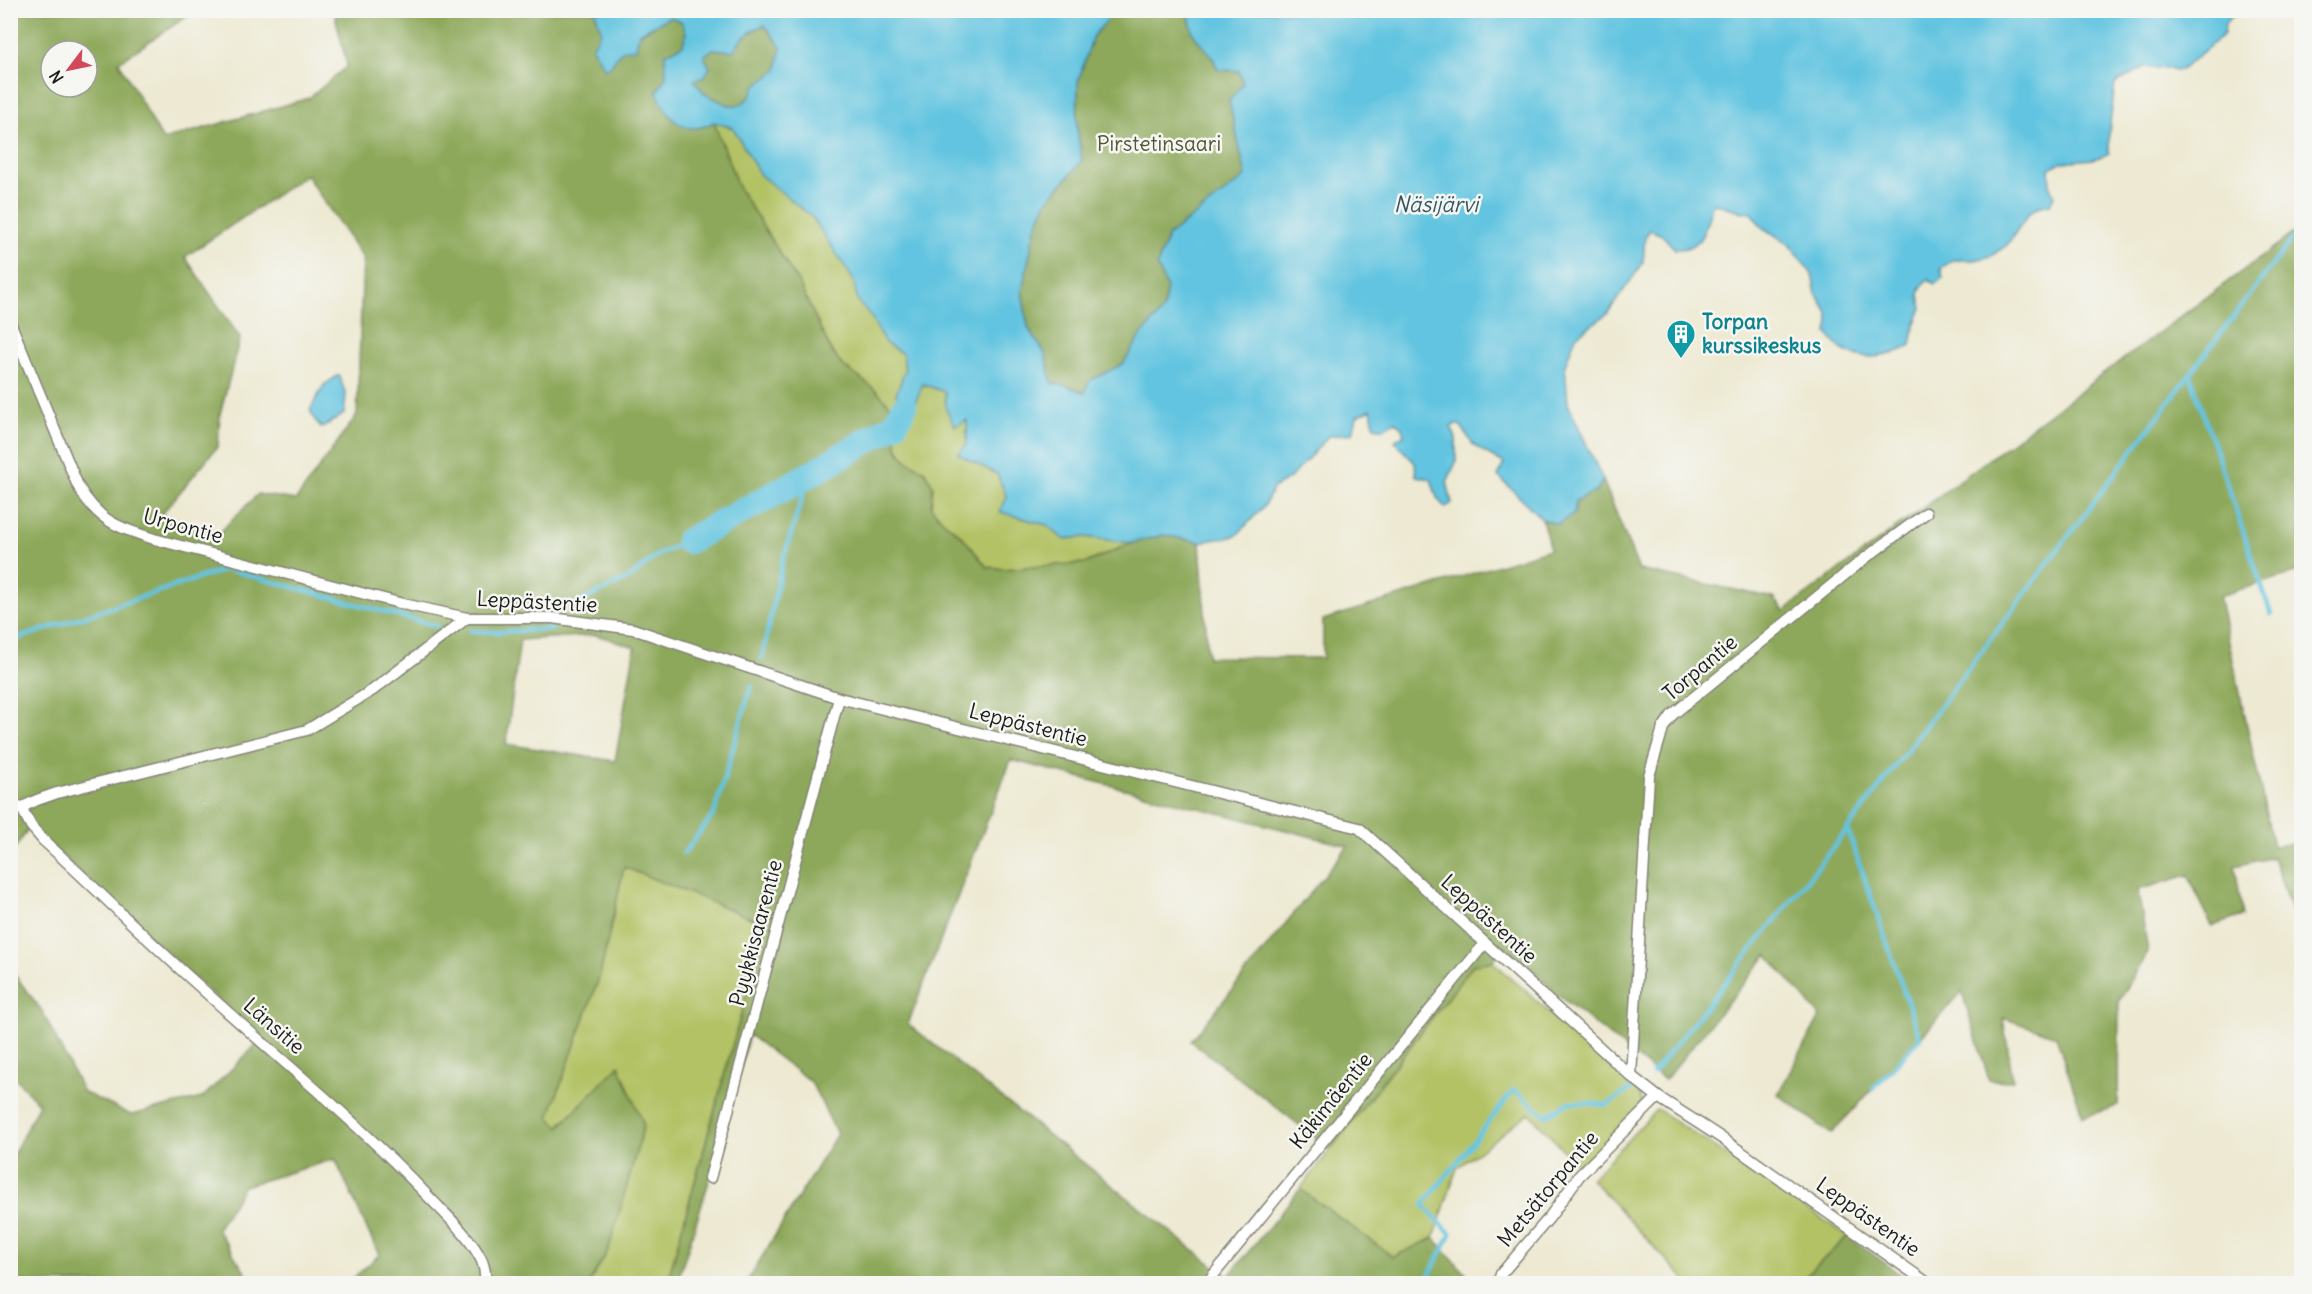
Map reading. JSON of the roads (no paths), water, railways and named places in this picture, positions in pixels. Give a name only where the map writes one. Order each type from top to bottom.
[{"type":"street","name":"Urpontie","points":[[10,322],[78,486],[88,504],[102,518],[120,528],[154,539],[403,604],[467,618]]},
{"type":"street","name":"Torpantie","points":[[1631,1076],[1649,776],[1663,728],[1672,715],[1864,559],[1926,513]]},
{"type":"street","name":"Leppästentie","points":[[10,813],[57,793],[307,730],[374,690],[467,618],[552,618],[633,630],[839,698],[1359,828],[1631,1076],[1929,1284]]},
{"type":"street","name":"Pyykkisaarentie","points":[[710,1178],[839,698]]},
{"type":"street","name":"Länsitie","points":[[21,807],[31,826],[43,840],[199,986],[281,1057],[408,1174],[472,1246],[482,1261],[485,1284]]},
{"type":"street","name":"Käkimäentie","points":[[1206,1284],[1485,943]]},
{"type":"street","name":"Metsätorpantie","points":[[1498,1284],[1501,1274],[1549,1218],[1579,1176],[1658,1097]]},
{"type":"water","name":"Näsijärvi","points":[[595,11],[1116,11],[1093,36],[1078,82],[1077,129],[1082,161],[1047,201],[1035,228],[1022,291],[1028,328],[1045,353],[1052,383],[1085,393],[1089,381],[1123,364],[1140,337],[1163,310],[1167,288],[1157,266],[1168,236],[1246,176],[1229,101],[1243,83],[1239,71],[1218,70],[1213,58],[1193,34],[1188,11],[2239,11],[2225,23],[2224,34],[2181,70],[2144,67],[2115,84],[2109,132],[2109,153],[2094,159],[2063,162],[2049,169],[2050,187],[2054,196],[2050,204],[2037,207],[2029,213],[2007,245],[1991,256],[1975,260],[1953,260],[1941,268],[1943,278],[1935,284],[1928,280],[1924,283],[1919,292],[1922,308],[1914,328],[1911,345],[1895,353],[1869,357],[1851,354],[1839,347],[1827,333],[1828,313],[1816,294],[1812,274],[1788,243],[1763,228],[1751,213],[1713,204],[1702,235],[1693,245],[1685,248],[1675,249],[1662,235],[1650,230],[1645,237],[1643,263],[1607,314],[1576,336],[1565,365],[1568,404],[1603,480],[1597,491],[1575,501],[1575,513],[1558,524],[1542,519],[1498,476],[1504,463],[1474,446],[1461,426],[1456,424],[1451,427],[1456,438],[1456,462],[1447,482],[1452,503],[1445,508],[1437,498],[1431,479],[1416,476],[1415,463],[1394,441],[1404,435],[1401,426],[1395,422],[1383,429],[1374,427],[1371,409],[1357,416],[1353,433],[1329,436],[1290,478],[1273,488],[1265,505],[1236,536],[1200,542],[1163,535],[1132,543],[1085,537],[1063,539],[1047,525],[1000,512],[1007,497],[997,474],[958,454],[967,444],[967,420],[955,426],[946,409],[945,392],[923,384],[914,405],[904,407],[896,394],[905,371],[903,354],[885,343],[870,315],[858,302],[853,279],[812,217],[760,175],[733,128],[714,122],[703,127],[686,127],[678,124],[666,110],[657,92],[666,76],[665,54],[683,45],[686,33],[682,22],[670,17],[639,33],[636,49],[620,52],[611,66],[605,69],[592,48],[601,31]],"holes":[[[765,25],[781,47],[777,70],[755,86],[751,96],[740,105],[728,105],[705,94],[694,80],[703,78],[710,68],[704,56],[713,49],[733,51],[746,35]]]},
{"type":"water","points":[[339,375],[346,395],[344,414],[322,428],[310,410],[324,385]]},
{"type":"waterway","points":[[1653,1073],[1847,830],[2300,228]]},
{"type":"waterway","points":[[2190,374],[2271,614]]},
{"type":"waterway","points":[[688,541],[809,475],[895,424],[904,407]]},
{"type":"waterway","points":[[762,658],[782,563],[809,475]]},
{"type":"waterway","points":[[571,606],[629,578],[659,554],[688,541]]},
{"type":"waterway","points":[[10,641],[226,569],[437,626]]},
{"type":"waterway","points":[[470,631],[552,629]]},
{"type":"waterway","points":[[684,853],[714,814],[751,686]]},
{"type":"waterway","points":[[1848,831],[1920,1038],[1873,1089]]},
{"type":"waterway","points":[[1437,1284],[1429,1275],[1451,1234],[1423,1205],[1514,1090],[1546,1116],[1570,1102],[1607,1105],[1632,1088]]},
{"type":"place","name":"Torpan kurssikeskus","points":[[1681,360]]},
{"type":"park label","name":"Pirstetinsaari","points":[[1159,144]]}]
